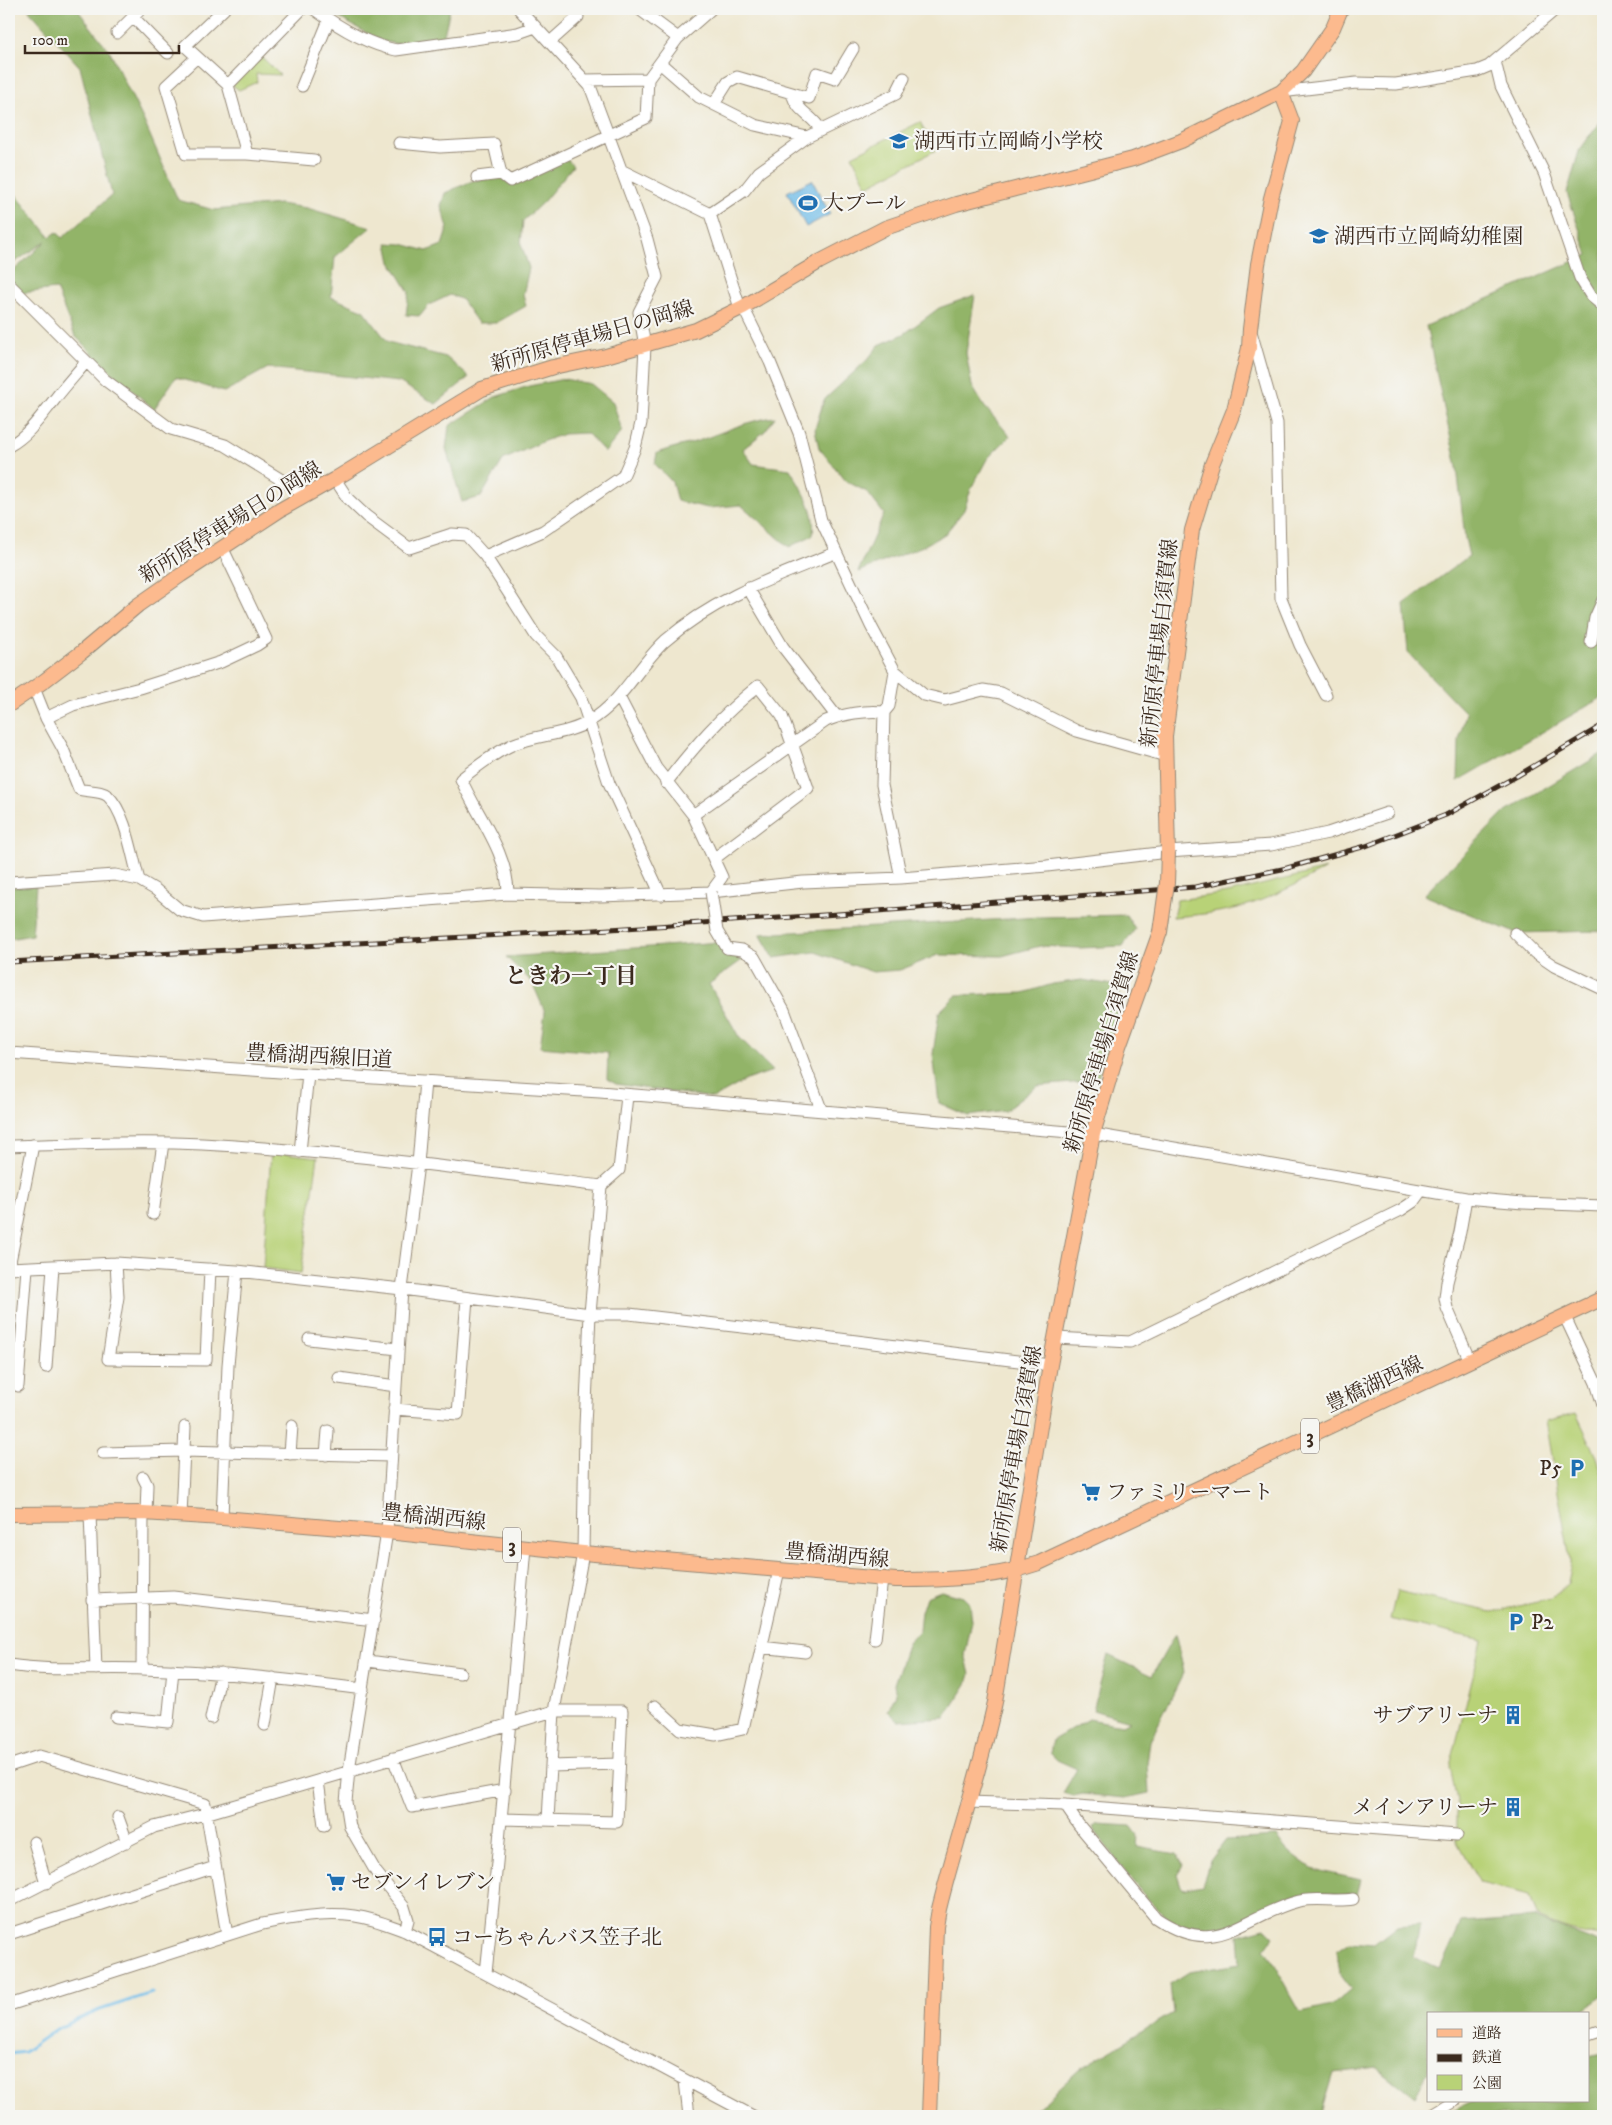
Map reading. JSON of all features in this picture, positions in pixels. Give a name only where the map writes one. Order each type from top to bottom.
[{"type":"main road","name":"新所原停車場日の岡線","points":[[9,705],[82,652],[138,605],[306,495],[482,388],[553,367],[645,346],[696,330],[741,308],[819,262],[885,228],[956,204],[1132,158],[1181,141],[1281,92],[1303,72],[1333,28],[1341,9]]},
{"type":"main road","name":"新所原停車場白須賀線","points":[[928,2116],[936,1927],[941,1901],[967,1802],[983,1757],[995,1702],[1050,1365],[1092,1134],[1119,1046],[1160,932],[1167,883],[1168,852],[1165,736],[1192,530],[1212,464],[1234,410],[1250,348],[1250,329],[1258,264],[1271,198],[1292,122],[1281,92]]},
{"type":"main road","name":"豊橋湖西線","points":[[9,1514],[144,1513],[222,1518],[387,1532],[583,1553],[882,1579],[945,1580],[1015,1571],[1039,1563],[1603,1298]]},
{"type":"street","points":[[224,9],[185,46],[228,85],[247,154]]},
{"type":"street","points":[[228,85],[302,9]]},
{"type":"street","points":[[314,9],[329,20],[384,48],[396,50],[518,33],[535,27]]},
{"type":"street","points":[[485,556],[543,531],[623,476],[635,448],[641,423],[645,346],[639,312],[657,277],[647,239],[590,86],[518,9]]},
{"type":"street","points":[[639,9],[678,38]]},
{"type":"street","points":[[399,143],[440,147],[494,144],[501,174],[510,181],[646,118],[648,79],[678,38],[711,9]]},
{"type":"street","points":[[1281,92],[1356,83],[1396,84],[1477,72],[1495,61],[1556,9]]},
{"type":"street","points":[[117,33],[137,13],[168,53]]},
{"type":"street","points":[[550,42],[578,17]]},
{"type":"street","points":[[302,86],[329,20]]},
{"type":"street","points":[[802,112],[809,98],[817,72],[834,79],[853,50]]},
{"type":"street","points":[[197,57],[166,86],[186,154],[247,154],[314,160]]},
{"type":"street","points":[[1495,61],[1501,86],[1544,173],[1580,278],[1591,296],[1603,306]]},
{"type":"street","points":[[660,63],[699,97],[756,125],[807,137]]},
{"type":"street","points":[[714,104],[728,82],[737,78],[809,98]]},
{"type":"street","points":[[710,214],[744,191],[759,172],[807,137],[896,94],[904,78]]},
{"type":"street","points":[[585,80],[648,79]]},
{"type":"street","points":[[792,94],[795,104],[802,112],[815,119],[821,130]]},
{"type":"street","points":[[623,171],[710,214],[741,308],[770,362],[798,433],[821,520],[835,552],[895,671],[924,695],[945,700],[983,690],[1001,693],[1076,731],[1166,756]]},
{"type":"street","points":[[477,177],[501,174]]},
{"type":"street","points":[[9,284],[105,380],[171,429],[225,445],[306,495]]},
{"type":"street","points":[[1250,329],[1276,423],[1281,598],[1300,645],[1326,695]]},
{"type":"street","points":[[9,446],[39,421],[86,362]]},
{"type":"street","points":[[335,479],[348,499],[366,516],[409,548],[452,534],[466,535],[485,556],[536,636],[556,656],[581,698],[609,783],[661,895]]},
{"type":"street","points":[[46,718],[74,705],[140,688],[221,662],[266,639],[223,549]]},
{"type":"street","points":[[508,894],[508,879],[500,855],[460,779],[513,744],[589,722],[620,697],[646,660],[681,627],[725,599],[835,552]]},
{"type":"street","points":[[748,588],[783,647],[837,717]]},
{"type":"street","points":[[1590,642],[1595,618],[1603,600]]},
{"type":"street","points":[[895,671],[889,706],[884,712],[882,785],[901,878]]},
{"type":"street","points":[[666,783],[695,745],[728,710],[758,686],[782,716],[808,788],[715,858]]},
{"type":"street","points":[[34,688],[79,789],[89,792],[98,791],[108,796],[120,814],[139,880]]},
{"type":"street","points":[[620,697],[656,768],[693,815],[704,841],[715,858],[722,877],[711,892],[717,931],[727,948],[742,950],[754,957],[784,1010],[820,1109]]},
{"type":"street","points":[[693,815],[826,721],[837,717],[874,711],[884,712]]},
{"type":"street","points":[[9,882],[115,875],[139,880],[156,890],[180,910],[202,916],[508,894],[661,895],[711,892],[803,882],[901,878],[1047,866],[1168,852],[1271,845],[1328,833],[1388,813]]},
{"type":"street","points":[[1515,933],[1535,953],[1554,966],[1603,989]]},
{"type":"street","name":"豊橋湖西線旧道","points":[[9,1053],[820,1109],[1092,1134],[1466,1198],[1523,1203],[1603,1206]]},
{"type":"street","points":[[300,1152],[308,1074]]},
{"type":"street","points":[[405,1931],[408,1920],[404,1907],[376,1872],[350,1827],[346,1802],[349,1770],[368,1661],[387,1532],[402,1289],[418,1164],[425,1081]]},
{"type":"street","points":[[548,1820],[554,1711],[583,1553],[585,1426],[590,1314],[601,1186],[619,1170],[627,1096]]},
{"type":"street","points":[[153,1214],[163,1143]]},
{"type":"street","points":[[9,1146],[163,1143],[249,1147],[418,1164],[601,1186]]},
{"type":"street","points":[[33,1145],[9,1268],[116,1263],[237,1271],[402,1289],[590,1314],[629,1314],[1050,1365]]},
{"type":"street","points":[[1056,1338],[1130,1342],[1401,1210],[1413,1202],[1421,1191]]},
{"type":"street","points":[[1466,1198],[1445,1298],[1447,1308],[1470,1362]]},
{"type":"street","points":[[116,1263],[118,1297],[108,1359],[206,1360],[210,1269]]},
{"type":"street","points":[[46,1367],[53,1267]]},
{"type":"street","points":[[18,1386],[27,1268]]},
{"type":"street","points":[[222,1518],[223,1452],[237,1271]]},
{"type":"street","points":[[394,1410],[458,1414],[467,1298]]},
{"type":"street","points":[[1565,1317],[1596,1383],[1603,1405]]},
{"type":"street","points":[[309,1339],[398,1349]]},
{"type":"street","points":[[339,1378],[396,1386]]},
{"type":"street","points":[[290,1454],[292,1426]]},
{"type":"street","points":[[181,1516],[184,1427]]},
{"type":"street","points":[[326,1455],[328,1431]]},
{"type":"street","points":[[103,1453],[184,1451],[391,1456]]},
{"type":"street","points":[[142,1669],[144,1513],[147,1486],[143,1477]]},
{"type":"street","points":[[90,1514],[96,1669]]},
{"type":"street","points":[[486,1973],[505,1790],[508,1726],[525,1546]]},
{"type":"street","points":[[654,1706],[680,1729],[716,1735],[743,1729],[778,1570]]},
{"type":"street","points":[[875,1639],[882,1579]]},
{"type":"street","points":[[92,1600],[173,1597],[374,1620]]},
{"type":"street","points":[[761,1647],[805,1652]]},
{"type":"street","points":[[368,1661],[460,1673]]},
{"type":"street","points":[[9,1665],[35,1669],[142,1669],[221,1673],[363,1689]]},
{"type":"street","points":[[116,1717],[168,1722],[172,1670]]},
{"type":"street","points":[[211,1718],[221,1673]]},
{"type":"street","points":[[265,1725],[273,1678]]},
{"type":"street","points":[[9,1902],[154,1827],[205,1814],[554,1711],[622,1711],[617,1822],[502,1819]]},
{"type":"street","points":[[9,1766],[39,1756],[204,1804],[227,1935]]},
{"type":"street","points":[[393,1758],[412,1807],[505,1790]]},
{"type":"street","points":[[551,1766],[619,1764]]},
{"type":"street","points":[[318,1781],[324,1825]]},
{"type":"street","points":[[967,1802],[1064,1805],[1457,1835]]},
{"type":"street","points":[[1064,1805],[1156,1918],[1171,1928],[1188,1934],[1207,1937],[1232,1931],[1279,1908],[1301,1901],[1324,1899],[1342,1901],[1353,1899]]},
{"type":"street","points":[[118,1817],[127,1842]]},
{"type":"street","points":[[34,1842],[46,1883]]},
{"type":"street","points":[[9,1934],[215,1867]]},
{"type":"street","points":[[9,2005],[262,1924],[303,1916],[340,1914],[371,1919],[405,1931],[753,2116]]},
{"type":"street","points":[[1590,2034],[1603,2030]]},
{"type":"street","points":[[686,2081],[690,2116]]},
{"type":"street","points":[[1430,2116],[1453,2102]]},
{"type":"green space","points":[[28,9],[77,9],[110,52],[143,119],[178,200],[214,210],[279,204],[307,208],[371,227],[335,257],[331,297],[363,310],[388,342],[446,357],[469,377],[436,404],[399,382],[268,368],[224,392],[176,377],[154,409],[112,373],[75,336],[56,289],[22,293],[9,280],[9,275],[46,241],[15,262],[9,261],[9,186],[50,237],[57,232],[62,238],[112,195],[80,67]]},
{"type":"green space","points":[[326,9],[450,9],[443,39],[402,45],[381,41]]},
{"type":"green space","points":[[261,56],[280,75],[256,74],[257,82],[239,90],[232,85]]},
{"type":"green space","points":[[1603,118],[1603,697],[1458,781],[1459,740],[1466,713],[1408,653],[1404,604],[1469,556],[1465,538],[1457,467],[1426,326],[1588,255],[1567,193],[1579,151]]},
{"type":"green space","points":[[920,122],[936,150],[867,186],[852,156]]},
{"type":"green space","points":[[563,155],[573,166],[544,201],[523,221],[521,244],[529,268],[523,295],[526,306],[496,323],[478,323],[461,299],[450,295],[429,305],[420,316],[406,315],[409,292],[391,262],[387,243],[402,244],[427,251],[442,245],[448,227],[441,206],[445,193],[472,181],[514,174]]},
{"type":"green space","points":[[975,295],[966,353],[972,386],[984,406],[1010,436],[987,459],[971,489],[964,510],[945,534],[923,546],[858,572],[884,514],[867,492],[846,481],[819,448],[815,429],[824,400],[867,360],[879,345],[904,334],[939,308]]},
{"type":"green space","points":[[564,379],[591,384],[613,402],[622,431],[605,452],[587,433],[564,434],[503,460],[481,497],[462,502],[446,449],[449,426],[495,397],[529,386]]},
{"type":"green space","points":[[775,417],[765,431],[743,449],[753,464],[790,469],[804,493],[812,517],[813,535],[789,547],[741,505],[708,508],[677,501],[672,482],[655,464],[657,453],[701,440],[747,423]]},
{"type":"green space","points":[[1603,753],[1603,931],[1515,933],[1424,895],[1505,812]]},
{"type":"green space","points":[[1326,869],[1274,895],[1242,907],[1173,917],[1177,900],[1228,893]]},
{"type":"green space","points":[[36,886],[32,935],[9,939],[9,887]]},
{"type":"green space","points":[[1126,915],[1135,929],[1123,946],[1079,948],[1040,946],[1002,956],[938,955],[900,970],[873,972],[815,952],[774,958],[760,934],[1040,917]]},
{"type":"green space","points":[[721,942],[749,955],[709,984],[739,1037],[773,1071],[746,1080],[714,1098],[616,1084],[607,1079],[608,1053],[540,1047],[545,1012],[532,982],[506,957]]},
{"type":"green space","points":[[1082,980],[1120,986],[1117,1011],[1111,1035],[1096,1081],[1037,1086],[1005,1111],[968,1116],[939,1103],[933,1054],[939,1012],[957,995],[1023,993],[1053,984]]},
{"type":"green space","points":[[271,1152],[318,1157],[301,1273],[263,1268]]},
{"type":"green space","points":[[1576,1413],[1597,1457],[1603,1478],[1603,1936],[1569,1930],[1545,1921],[1537,1917],[1530,1895],[1480,1883],[1457,1842],[1457,1801],[1450,1767],[1482,1640],[1390,1619],[1397,1591],[1492,1612],[1551,1599],[1568,1583],[1570,1561],[1546,1421]]},
{"type":"green space","points":[[941,1591],[963,1597],[970,1604],[972,1621],[965,1655],[970,1674],[967,1684],[945,1718],[898,1721],[888,1711],[896,1694],[894,1684],[908,1643],[919,1631],[921,1612],[926,1597]]},
{"type":"green space","points":[[1175,1634],[1184,1672],[1150,1741],[1147,1764],[1149,1793],[1125,1798],[1083,1794],[1073,1796],[1063,1793],[1077,1769],[1057,1760],[1050,1753],[1053,1740],[1089,1719],[1122,1725],[1129,1721],[1093,1710],[1108,1655],[1152,1676]]},
{"type":"green space","points":[[1097,1824],[1131,1826],[1138,1835],[1137,1847],[1177,1854],[1183,1865],[1177,1874],[1182,1889],[1202,1885],[1210,1861],[1226,1840],[1276,1837],[1294,1857],[1313,1868],[1361,1880],[1357,1895],[1301,1894],[1285,1898],[1262,1912],[1240,1922],[1206,1929],[1185,1926],[1164,1914],[1142,1892],[1093,1828]]},
{"type":"green space","points":[[1534,1918],[1603,1944],[1603,1996],[1580,2012],[1427,2012],[1427,2074],[1415,2097],[1378,2068],[1333,2073],[1320,2116],[1029,2116],[1081,2068],[1173,2013],[1170,1984],[1189,1972],[1240,1964],[1238,1935],[1265,1928],[1274,1937],[1265,1949],[1301,2012],[1332,2005],[1351,1989],[1340,1974],[1337,1951],[1350,1942],[1374,1944],[1397,1926],[1420,1924],[1414,1957],[1440,1969],[1461,1923]]},
{"type":"green space","points":[[1603,2053],[1603,2116],[1441,2116],[1469,2102],[1590,2102],[1590,2056]]},
{"type":"water","name":"大プール","points":[[812,180],[830,214],[806,227],[787,192]]},
{"type":"waterway","points":[[9,2054],[24,2052],[58,2028],[100,2010],[152,1993]]},
{"type":"railway","points":[[9,962],[595,930],[1195,887],[1287,868],[1366,846],[1446,815],[1603,725]]},
{"type":"place","name":"湖西市立岡崎小学校","points":[[899,141]]},
{"type":"place","name":"大プール","points":[[808,203]]},
{"type":"place","name":"湖西市立岡崎幼稚園","points":[[1319,236]]},
{"type":"place","name":"P5","points":[[1577,1468]]},
{"type":"place","name":"ファミリーマート","points":[[1091,1492]]},
{"type":"place","name":"P2","points":[[1516,1622]]},
{"type":"place","name":"サブアリーナ","points":[[1513,1715]]},
{"type":"place","name":"メインアリーナ","points":[[1513,1807]]},
{"type":"place","name":"セブンイレブン","points":[[336,1882]]},
{"type":"place","name":"コーちゃんバス笠子北","points":[[437,1937]]},
{"type":"district","name":"ときわ一丁目","points":[[571,975]]}]
